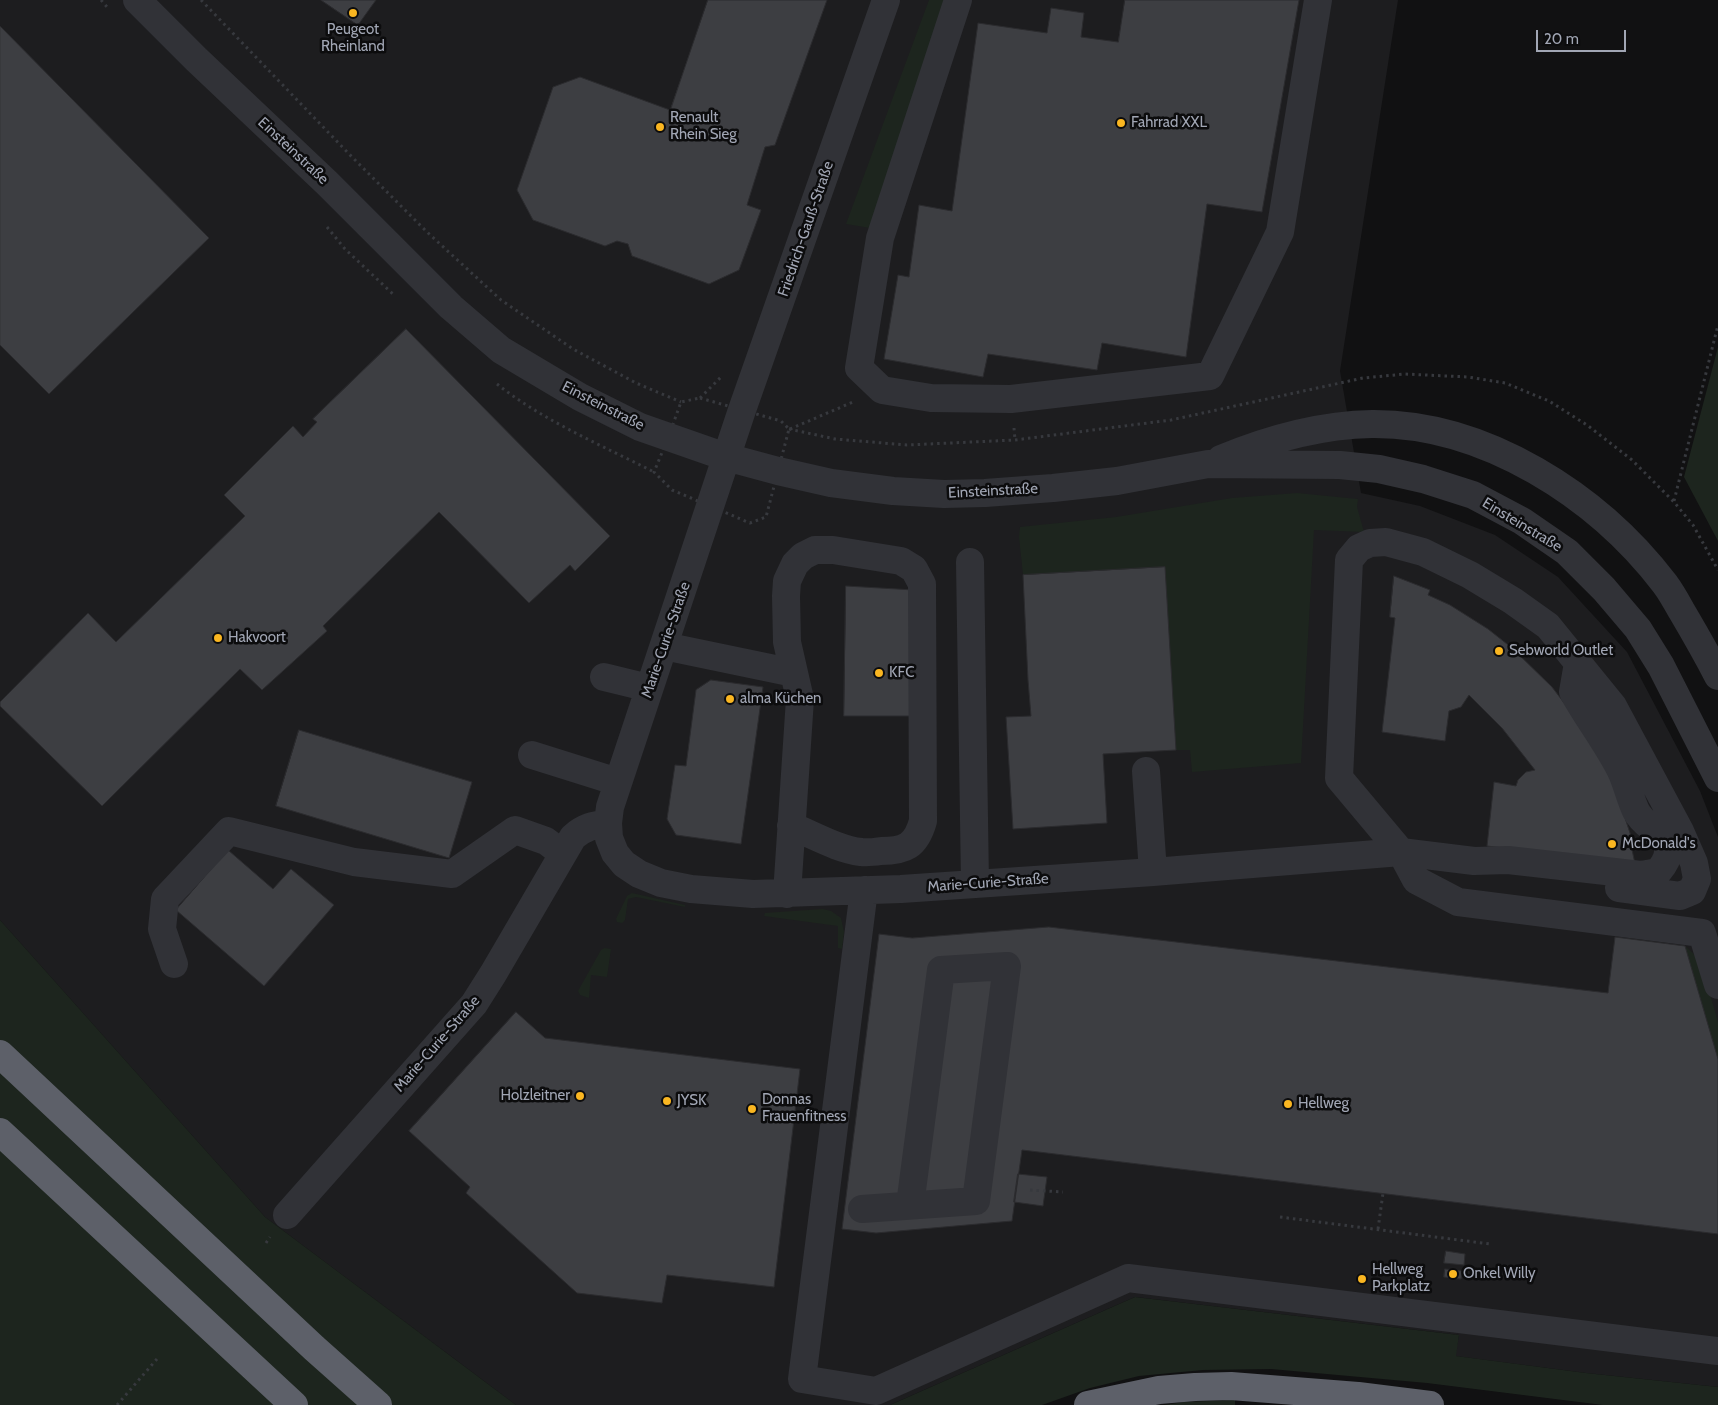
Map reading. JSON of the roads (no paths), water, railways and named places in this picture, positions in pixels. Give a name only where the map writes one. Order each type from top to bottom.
[{"type":"highway","points":[[0,1054],[314,1348],[378,1405]]},
{"type":"highway","points":[[0,1132],[294,1405]]},
{"type":"highway","points":[[125,1250],[269,1405]]},
{"type":"highway","points":[[314,1348],[396,1405]]},
{"type":"highway","points":[[1088,1405],[1160,1390],[1231,1386],[1358,1396],[1430,1405]]},
{"type":"street","name":"Einsteinstraße","points":[[136,0],[327,183],[451,307],[501,350],[580,397],[640,427],[726,457],[778,471],[831,483],[893,491],[944,494],[1053,488],[1117,481],[1208,464],[1340,465],[1378,469],[1423,479],[1472,495],[1522,521],[1567,552],[1604,589],[1638,629],[1661,666],[1718,778]]},
{"type":"street","name":"Friedrich-Gauß-Straße","points":[[726,457],[886,0]]},
{"type":"street","points":[[958,0],[880,238],[859,368],[882,390],[931,398],[1012,399],[1210,376],[1280,232],[1318,0]]},
{"type":"street","name":"Einsteinstraße","points":[[1208,464],[1250,447],[1294,434],[1337,426],[1372,424],[1405,426],[1440,433],[1482,445],[1552,480],[1594,510],[1635,548],[1666,585],[1718,676]]},
{"type":"street","name":"Marie-Curie-Straße","points":[[726,457],[618,782],[608,823],[609,838],[615,853],[624,864],[639,874],[660,883],[691,889],[753,894],[787,894],[1153,872],[1401,852],[1474,861]]},
{"type":"street","points":[[1474,861],[1528,877],[1680,896],[1692,891],[1697,879],[1694,863],[1680,831],[1613,706],[1548,626],[1513,601],[1470,575],[1423,552],[1386,542],[1370,543],[1359,548],[1349,560],[1339,778],[1401,852],[1416,880],[1458,902],[1702,933],[1718,985]]},
{"type":"street","points":[[787,894],[800,698],[787,642],[787,580],[795,564],[803,556],[815,550],[833,550],[901,561],[914,569],[922,584],[923,821],[920,833],[911,844],[898,851],[862,852],[844,847],[792,826]]},
{"type":"street","points":[[970,562],[975,883]]},
{"type":"street","points":[[664,646],[749,662],[794,673]]},
{"type":"street","points":[[1474,861],[1508,860],[1641,875],[1658,872],[1668,857],[1668,847],[1665,841],[1662,836],[1645,824],[1636,811],[1621,772],[1573,692],[1578,663]]},
{"type":"street","points":[[604,677],[649,688]]},
{"type":"street","points":[[532,754],[618,782]]},
{"type":"street","points":[[1146,771],[1153,872]]},
{"type":"street","name":"Marie-Curie-Straße","points":[[288,1215],[474,1004],[573,836],[590,826],[608,823]]},
{"type":"street","points":[[174,964],[162,929],[165,898],[229,831],[354,862],[452,874],[515,830],[546,841],[563,854]]},
{"type":"street","points":[[864,890],[802,1379],[876,1391],[1128,1278],[1718,1351]]},
{"type":"street","points":[[862,1209],[976,1201],[1007,966],[941,970],[910,1205]]},
{"type":"place","name":"Peugeot Rheinland","points":[[353,13]]},
{"type":"place","name":"Fahrrad XXL","points":[[1121,123]]},
{"type":"place","name":"Renault Rhein Sieg","points":[[660,127]]},
{"type":"place","name":"Hakvoort","points":[[218,638]]},
{"type":"place","name":"Sebworld Outlet","points":[[1499,651]]},
{"type":"place","name":"KFC","points":[[879,673]]},
{"type":"place","name":"alma Küchen","points":[[730,699]]},
{"type":"place","name":"McDonald's","points":[[1612,844]]},
{"type":"place","name":"Holzleitner","points":[[580,1096]]},
{"type":"place","name":"JYSK","points":[[667,1101]]},
{"type":"place","name":"Hellweg","points":[[1288,1104]]},
{"type":"place","name":"Donnas Frauenfitness","points":[[752,1109]]},
{"type":"place","name":"Onkel Willy","points":[[1453,1274]]},
{"type":"place","name":"Hellweg Parkplatz","points":[[1362,1279]]}]
